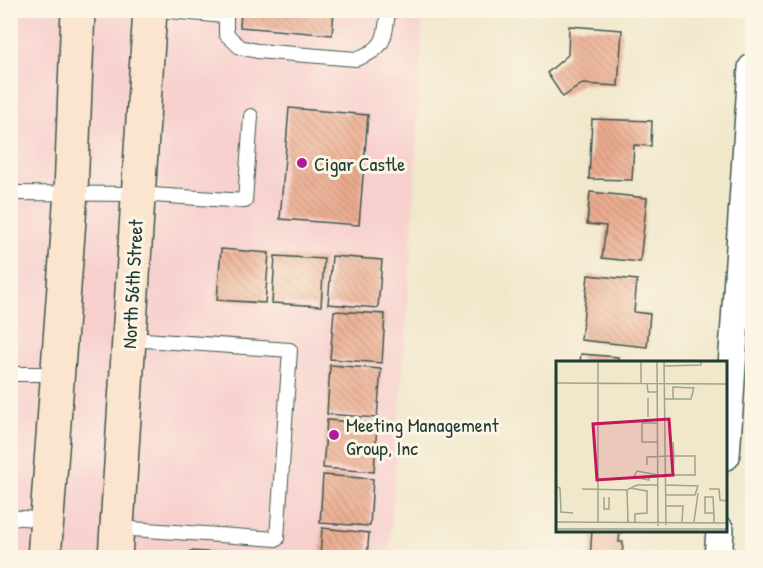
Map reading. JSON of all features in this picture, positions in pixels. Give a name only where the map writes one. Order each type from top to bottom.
[{"type":"main road","points":[[44,558],[71,192],[78,10]]},
{"type":"main road","name":"North 56th Street","points":[[116,543],[150,10]]},
{"type":"street","points":[[727,442],[753,68]]},
{"type":"street","points":[[718,558],[720,532]]},
{"type":"lane","points":[[159,10],[225,14],[226,34],[240,47],[257,51],[356,59],[378,48],[385,38],[388,10]]},
{"type":"lane","points":[[10,193],[137,194],[245,201],[251,116]]},
{"type":"lane","points":[[116,543],[277,539],[282,468],[290,350],[130,339]]},
{"type":"lane","points":[[11,374],[58,374]]},
{"type":"lane","points":[[10,517],[47,520]]},
{"type":"shaded area","points":[[10,11],[423,11],[411,258],[389,557],[11,557]]},
{"type":"building","points":[[241,10],[334,10],[332,35],[240,27]]},
{"type":"building","points":[[569,26],[622,30],[618,86],[582,84],[563,97],[547,73],[568,55]]},
{"type":"building","points":[[289,108],[368,115],[359,225],[280,219]]},
{"type":"building","points":[[592,119],[652,121],[651,146],[634,145],[632,180],[589,179]]},
{"type":"building","points":[[590,192],[647,198],[640,262],[602,258],[606,226],[587,224]]},
{"type":"building","points":[[221,249],[269,253],[265,303],[217,300]]},
{"type":"building","points":[[275,256],[324,259],[321,306],[272,303]]},
{"type":"building","points":[[332,256],[382,260],[378,308],[328,304]]},
{"type":"building","points":[[588,275],[637,280],[634,312],[650,314],[647,347],[581,340]]},
{"type":"building","points":[[334,311],[385,314],[382,363],[330,359]]},
{"type":"building","points":[[581,354],[618,357],[618,361],[580,361]]},
{"type":"building","points":[[330,365],[381,369],[377,418],[327,414]]},
{"type":"building","points":[[327,420],[377,424],[374,472],[323,468]]},
{"type":"building","points":[[323,475],[373,479],[370,526],[320,523]]},
{"type":"building","points":[[322,528],[369,533],[367,558],[320,558]]},
{"type":"building","points":[[592,532],[620,532],[619,542],[623,542],[622,558],[590,558]]},
{"type":"building","points":[[190,551],[253,555],[253,558],[189,558]]},
{"type":"place","name":"Cigar Castle","points":[[302,163]]},
{"type":"place","name":"Meeting Management Group, Inc","points":[[334,435]]}]
